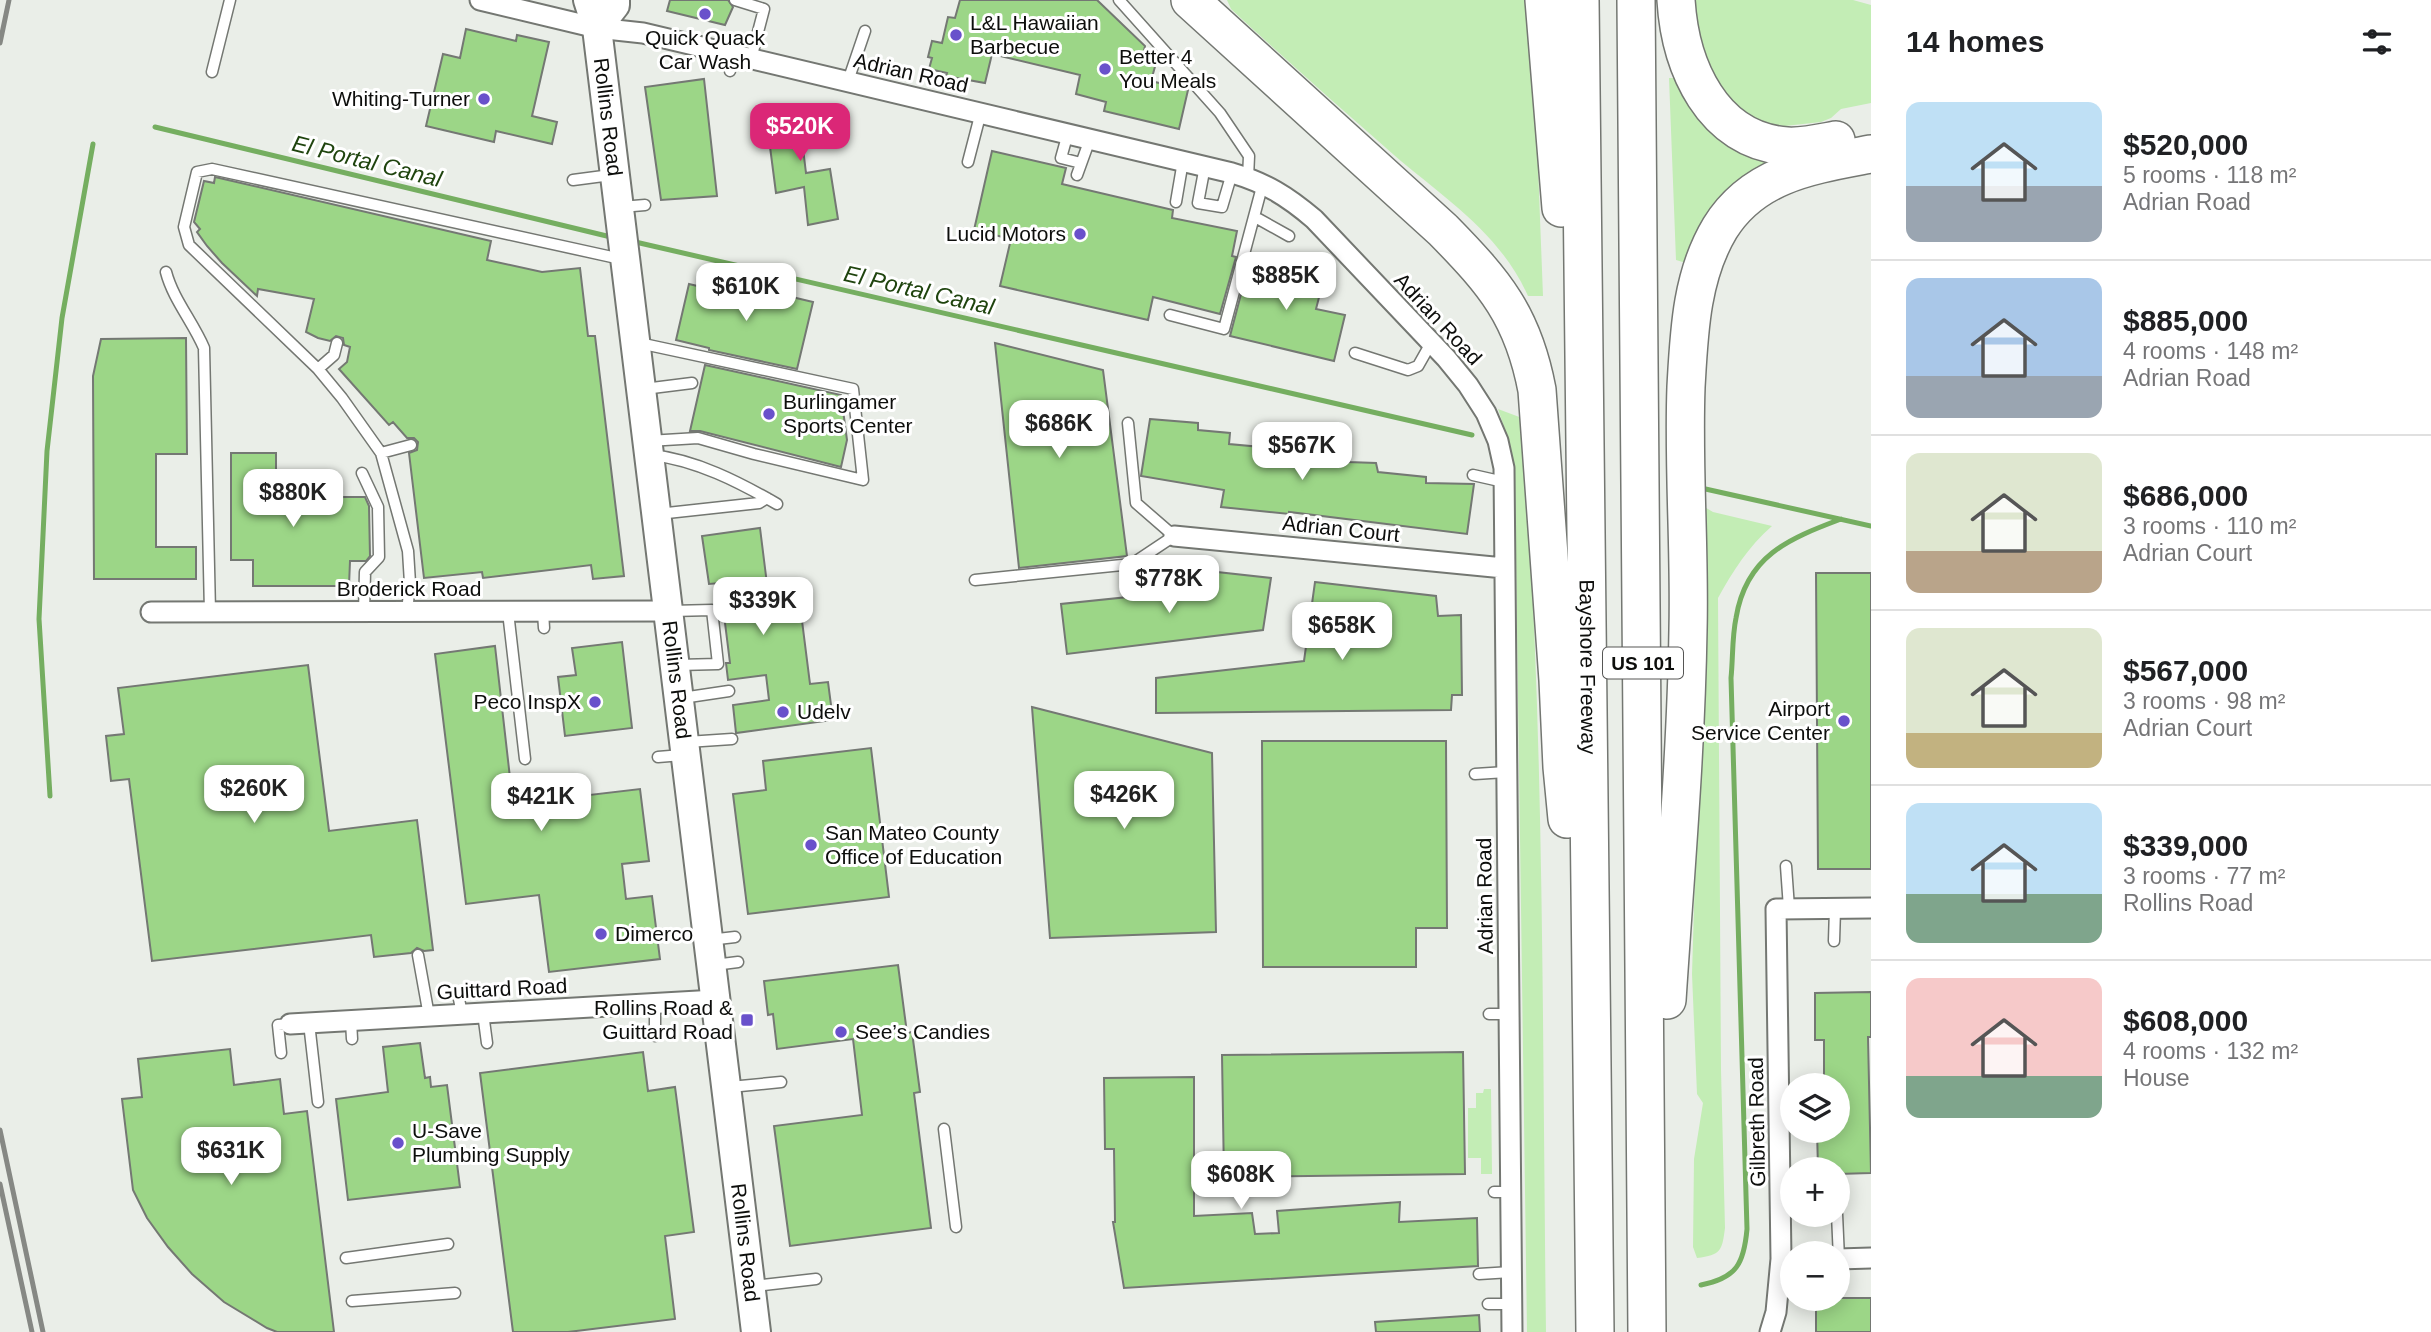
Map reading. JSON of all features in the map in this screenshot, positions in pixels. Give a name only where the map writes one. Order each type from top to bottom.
[{"type":"highway","points":[[1190,0],[1443,230],[1477,265],[1498,291],[1516,322],[1530,356],[1537,390],[1562,767],[1590,1031]]},
{"type":"highway","points":[[1544,0],[1584,453]]},
{"type":"highway","name":"Bayshore Freeway","points":[[1580,0],[1595,1332]]},
{"type":"highway","name":"US 101","points":[[1636,0],[1647,1329]]},
{"type":"highway","points":[[1676,0],[1684,47],[1694,78],[1709,104],[1731,126],[1756,139],[1787,146],[1817,144],[1871,132]]},
{"type":"highway","points":[[1647,1329],[1686,700],[1688,627],[1685,430],[1689,340],[1696,289],[1708,250],[1721,226],[1757,188],[1783,174],[1871,154]]},
{"type":"main road","name":"Rollins Road","points":[[589,0],[597,28],[615,174],[627,230],[640,390],[678,699],[675,751],[723,951],[716,1000],[756,1332]]},
{"type":"main road","name":"Rollins Road","points":[[597,28],[615,5],[615,0]]},
{"type":"street","name":"Adrian Road","points":[[480,0],[597,28],[643,33],[730,63],[751,59],[1248,178],[1291,199],[1314,219],[1468,385],[1486,413],[1498,441],[1504,468],[1506,772],[1499,1014],[1502,1192],[1511,1272],[1512,1332]]},
{"type":"street","name":"Adrian Court","points":[[1174,536],[1504,568]]},
{"type":"street","name":"Broderick Road","points":[[151,612],[508,612],[543,620],[667,611]]},
{"type":"street","points":[[1783,909],[1871,908]]},
{"type":"street","name":"Gilbreth Road","points":[[1783,909],[1787,1241]]},
{"type":"street","name":"Guittard Road","points":[[299,1024],[351,1030],[429,1016],[461,1007],[483,1013],[716,1000]]},
{"type":"street","points":[[1850,1259],[1871,1258]]},
{"type":"street","name":"Gilbreth Road","points":[[1770,1332],[1780,1293]]},
{"type":"lane","points":[[212,72],[230,0]]},
{"type":"lane","points":[[735,0],[764,9],[751,59]]},
{"type":"lane","points":[[1119,0],[1220,113],[1249,156],[1248,178],[1255,217],[1224,329],[1170,315]]},
{"type":"lane","points":[[848,81],[864,31]]},
{"type":"lane","points":[[968,162],[981,113]]},
{"type":"lane","points":[[1068,133],[1061,158],[1081,163]]},
{"type":"lane","points":[[1077,175],[1090,139]]},
{"type":"lane","points":[[1176,202],[1183,161]]},
{"type":"lane","points":[[1205,166],[1198,204],[1222,207],[1248,178]]},
{"type":"lane","points":[[407,612],[410,583],[408,551],[381,453],[342,398],[317,369],[189,245],[184,227],[197,172],[212,169],[627,230]]},
{"type":"lane","points":[[573,180],[615,174]]},
{"type":"lane","points":[[1255,217],[1289,236]]},
{"type":"lane","points":[[166,272],[170,287],[194,324],[204,348],[210,612]]},
{"type":"lane","points":[[635,342],[853,389],[863,480],[698,438],[647,447]]},
{"type":"lane","points":[[317,369],[334,355],[337,343]]},
{"type":"lane","points":[[1355,353],[1408,370],[1418,366],[1431,343]]},
{"type":"lane","points":[[640,390],[692,383]]},
{"type":"lane","points":[[975,580],[1132,564],[1174,536],[1136,503],[1128,423]]},
{"type":"lane","points":[[381,453],[411,445]]},
{"type":"lane","points":[[647,447],[679,458],[777,504]]},
{"type":"lane","points":[[362,473],[378,507],[379,532],[379,556],[365,572],[364,612]]},
{"type":"lane","points":[[1473,475],[1504,482]]},
{"type":"lane","points":[[655,514],[759,503],[767,498]]},
{"type":"lane","points":[[667,611],[712,610],[718,664],[673,665]]},
{"type":"lane","points":[[508,612],[525,759]]},
{"type":"lane","points":[[678,699],[729,691]]},
{"type":"lane","points":[[675,751],[732,739]]},
{"type":"lane","points":[[1475,774],[1506,772]]},
{"type":"lane","points":[[1783,909],[1787,866]]},
{"type":"lane","points":[[1834,941],[1835,909]]},
{"type":"lane","points":[[418,955],[429,1016]]},
{"type":"lane","points":[[655,1003],[655,1036]]},
{"type":"lane","points":[[483,1013],[487,1043]]},
{"type":"lane","points":[[281,1053],[278,1026],[299,1024],[317,1102]]},
{"type":"lane","points":[[726,1088],[781,1082]]},
{"type":"lane","points":[[944,1129],[956,1227]]},
{"type":"lane","points":[[346,1258],[448,1244]]},
{"type":"lane","points":[[1479,1274],[1511,1272]]},
{"type":"lane","points":[[750,1287],[816,1279]]},
{"type":"lane","points":[[352,1301],[455,1293]]},
{"type":"lane","points":[[1488,1304],[1512,1304]]},
{"type":"green space","points":[[1227,0],[1525,0],[1537,140],[1543,296],[1528,296],[1502,253],[1469,218],[1292,65],[1231,9]]},
{"type":"green space","points":[[1696,0],[1853,0],[1871,5],[1871,103],[1841,109],[1821,122],[1785,126],[1766,124],[1742,114],[1709,80],[1696,21]]},
{"type":"green space","points":[[1669,78],[1685,78],[1771,161],[1686,263],[1676,260]]},
{"type":"green space","points":[[1498,409],[1522,418],[1535,646],[1541,875],[1546,1332],[1527,1332],[1515,485],[1511,448]]},
{"type":"green space","points":[[1696,502],[1713,512],[1772,526],[1742,560],[1718,598],[1721,1070],[1725,1228],[1719,1251],[1697,1258],[1693,1247],[1694,1159],[1703,1103],[1697,1094],[1692,974],[1699,743]]},
{"type":"green space","points":[[1484,1089],[1491,1089],[1492,1174],[1481,1174],[1481,1158],[1468,1158],[1468,1108],[1476,1108],[1476,1093],[1483,1093]]},
{"type":"building","name":"Quick Quack Car Wash","points":[[670,0],[728,0],[733,7],[725,25],[667,11]]},
{"type":"building","name":"Better 4 You Meals","points":[[960,0],[1097,0],[1145,46],[1142,60],[1156,63],[1151,81],[1188,90],[1179,129],[1104,111],[1106,102],[1076,94],[1080,75],[992,54],[985,83],[946,76],[947,73],[929,69],[932,58],[928,57],[932,41],[942,43],[948,17],[955,18]]},
{"type":"building","name":"Whiting-Turner","points":[[466,29],[516,41],[517,35],[549,42],[532,116],[557,122],[552,144],[496,131],[494,142],[426,126],[443,54],[460,58]]},
{"type":"building","points":[[704,79],[717,196],[661,200],[645,87]]},
{"type":"building","points":[[820,107],[822,127],[801,132],[806,173],[830,169],[838,219],[808,225],[804,187],[776,193],[766,116]]},
{"type":"building","name":"Lucid Motors","points":[[992,151],[1066,168],[1062,184],[1173,210],[1172,218],[1237,231],[1232,256],[1236,257],[1220,314],[1153,297],[1148,320],[1000,286],[1011,239],[974,230]]},
{"type":"building","points":[[215,177],[491,241],[487,260],[542,272],[580,268],[588,336],[595,336],[624,576],[593,579],[591,565],[483,578],[482,572],[424,578],[409,453],[417,450],[418,442],[414,438],[407,438],[393,422],[389,425],[339,369],[347,362],[350,347],[344,345],[343,338],[336,336],[330,341],[306,332],[314,299],[258,289],[257,296],[207,246],[197,232],[200,229],[194,222],[204,181],[214,183]]},
{"type":"building","points":[[1250,260],[1324,278],[1316,309],[1345,315],[1334,361],[1230,336]]},
{"type":"building","points":[[712,278],[813,302],[797,369],[676,340],[689,284],[710,289]]},
{"type":"building","points":[[186,338],[187,454],[156,454],[156,547],[196,547],[196,579],[94,579],[93,376],[101,339]]},
{"type":"building","points":[[995,343],[1103,370],[1127,556],[1019,568]]},
{"type":"building","name":"Burlingamer Sports Center","points":[[705,365],[841,395],[847,440],[841,467],[700,431],[690,431]]},
{"type":"building","points":[[1150,419],[1198,423],[1198,430],[1230,433],[1229,444],[1261,447],[1260,457],[1313,460],[1314,454],[1348,457],[1348,462],[1376,463],[1378,472],[1426,477],[1426,483],[1474,484],[1467,534],[1289,512],[1221,507],[1224,490],[1141,476]]},
{"type":"building","points":[[231,453],[276,453],[276,497],[365,497],[369,506],[370,556],[366,561],[350,561],[349,586],[253,586],[253,560],[231,560]]},
{"type":"building","points":[[760,528],[769,600],[799,597],[810,684],[828,682],[833,720],[736,733],[733,705],[769,700],[766,675],[728,680],[726,663],[730,663],[720,583],[709,584],[702,536]]},
{"type":"building","points":[[1208,571],[1271,578],[1263,630],[1067,654],[1061,604],[1205,589]]},
{"type":"building","name":"Airport Service Center","points":[[1816,573],[1871,573],[1871,869],[1818,869]]},
{"type":"building","points":[[1315,582],[1436,596],[1438,616],[1461,615],[1462,695],[1452,695],[1451,710],[1156,713],[1156,678],[1304,661]]},
{"type":"building","name":"Peco InspX","points":[[622,642],[632,728],[565,736],[558,677],[576,675],[572,648]]},
{"type":"building","points":[[495,646],[513,804],[640,789],[649,861],[622,864],[626,899],[652,896],[660,959],[549,972],[539,895],[466,904],[435,654]]},
{"type":"building","points":[[308,665],[329,831],[417,820],[433,950],[424,951],[417,948],[411,953],[374,957],[371,935],[152,961],[129,779],[111,781],[106,736],[124,734],[118,688]]},
{"type":"building","points":[[1032,707],[1212,753],[1216,932],[1050,938]]},
{"type":"building","points":[[1262,741],[1446,741],[1447,928],[1416,928],[1416,967],[1263,967]]},
{"type":"building","name":"San Mateo County Office of Education","points":[[871,748],[889,897],[748,914],[733,794],[766,790],[763,761]]},
{"type":"building","points":[[898,965],[907,1033],[912,1032],[920,1092],[914,1093],[931,1228],[790,1246],[774,1126],[862,1115],[853,1039],[777,1049],[773,1014],[768,1015],[764,981]]},
{"type":"building","points":[[1871,992],[1871,1037],[1868,1037],[1871,1173],[1850,1174],[1850,1157],[1818,1157],[1817,1143],[1850,1143],[1850,1073],[1824,1073],[1824,1040],[1815,1040],[1815,993]]},
{"type":"building","name":"U-Save Plumbing Supply","points":[[420,1043],[425,1078],[430,1077],[431,1087],[447,1085],[460,1187],[348,1200],[336,1099],[388,1092],[383,1047]]},
{"type":"building","points":[[230,1049],[234,1085],[280,1079],[284,1114],[307,1111],[334,1332],[277,1332],[224,1302],[192,1274],[168,1247],[147,1218],[133,1190],[122,1099],[142,1097],[138,1059]]},
{"type":"building","points":[[643,1052],[648,1091],[675,1087],[694,1232],[665,1236],[675,1319],[568,1332],[513,1332],[480,1073]]},
{"type":"building","points":[[1463,1052],[1465,1174],[1224,1177],[1222,1055]]},
{"type":"building","points":[[1194,1077],[1194,1216],[1252,1213],[1255,1234],[1279,1233],[1277,1211],[1400,1202],[1399,1222],[1477,1218],[1478,1266],[1124,1288],[1113,1222],[1114,1149],[1105,1149],[1104,1078]]},
{"type":"building","points":[[1850,1298],[1871,1298],[1871,1332],[1816,1332],[1816,1311],[1850,1311]]},
{"type":"building","points":[[1479,1315],[1480,1332],[1376,1332],[1375,1322]]},
{"type":"waterway","name":"El Portal Canal","points":[[155,127],[615,238]]},
{"type":"waterway","points":[[50,796],[39,619],[47,451],[62,318],[93,144]]},
{"type":"waterway","name":"El Portal Canal","points":[[631,241],[1472,435]]},
{"type":"waterway","name":"El Portal Canal","points":[[1701,488],[1871,526]]},
{"type":"waterway","points":[[1701,1285],[1723,1278],[1736,1267],[1744,1251],[1747,1229],[1731,678],[1736,618],[1749,579],[1772,553],[1804,534],[1841,519]]},
{"type":"railway","points":[[0,43],[9,0]]},
{"type":"railway","points":[[0,1130],[43,1332]]},
{"type":"railway","points":[[0,1184],[32,1332]]},
{"type":"place","name":"Quick Quack Car Wash","points":[[705,14]]},
{"type":"place","name":"L&L Hawaiian Barbecue","points":[[956,35]]},
{"type":"place","name":"Better 4 You Meals","points":[[1105,69]]},
{"type":"place","name":"Whiting-Turner","points":[[484,99]]},
{"type":"place","name":"Lucid Motors","points":[[1080,234]]},
{"type":"place","name":"Burlingamer Sports Center","points":[[769,414]]},
{"type":"place","name":"Peco InspX","points":[[595,702]]},
{"type":"place","name":"Udelv","points":[[783,712]]},
{"type":"place","name":"Airport Service Center","points":[[1844,721]]},
{"type":"place","name":"San Mateo County Office of Education","points":[[811,845]]},
{"type":"place","name":"Dimerco","points":[[601,934]]},
{"type":"place","name":"Rollins Road & Guittard Road","points":[[747,1020]]},
{"type":"place","name":"See’s Candies","points":[[841,1032]]},
{"type":"place","name":"U-Save Plumbing Supply","points":[[398,1143]]}]
